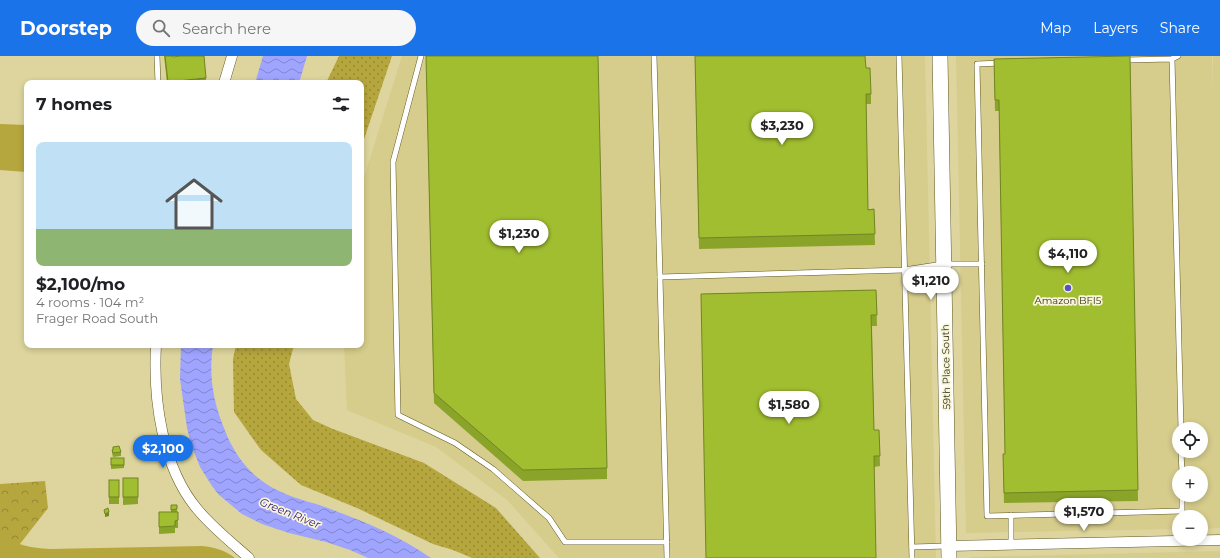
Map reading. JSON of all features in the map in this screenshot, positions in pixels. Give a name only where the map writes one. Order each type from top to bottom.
[{"type":"street","points":[[225,80],[232,56]]},
{"type":"street","name":"59th Place South","points":[[940,56],[949,552]]},
{"type":"street","points":[[156,348],[157,390],[161,426],[176,472],[189,498],[197,509],[215,528],[249,558]]},
{"type":"street","points":[[949,552],[1011,544],[1172,540]]},
{"type":"street","points":[[1208,540],[1220,540]]},
{"type":"lane","points":[[157,56],[158,80]]},
{"type":"lane","points":[[421,56],[393,162],[398,415],[455,443],[492,470],[549,518],[565,542],[667,542]]},
{"type":"lane","points":[[654,56],[668,558]]},
{"type":"lane","points":[[899,56],[912,558]]},
{"type":"lane","points":[[1004,56],[1005,63],[977,64],[987,516],[1172,514]]},
{"type":"lane","points":[[1117,60],[1172,59],[1178,56]]},
{"type":"lane","points":[[1172,59],[1181,422]]},
{"type":"lane","points":[[660,277],[904,270],[943,264],[982,264]]},
{"type":"lane","points":[[1011,515],[1011,544]]},
{"type":"lane","points":[[912,547],[949,552]]},
{"type":"shaded area","points":[[402,56],[925,56],[936,558],[559,558],[507,500],[436,447],[347,410],[344,348],[364,348],[364,177]]},
{"type":"shaded area","points":[[956,56],[1212,56],[1213,96],[1213,56],[1220,56],[1220,528],[1208,529],[1208,510],[1172,510],[1172,529],[966,533]]},
{"type":"shaded area","points":[[1220,551],[1220,558],[970,558],[971,557]]},
{"type":"green space","points":[[339,56],[392,56],[364,139],[364,80],[327,80]]},
{"type":"green space","points":[[0,124],[24,125],[24,172],[0,170]]},
{"type":"green space","points":[[235,348],[293,348],[289,364],[296,399],[313,420],[424,463],[496,508],[540,558],[472,558],[433,544],[357,508],[301,485],[261,450],[234,412],[233,359]]},
{"type":"green space","points":[[45,481],[48,508],[9,558],[0,558],[0,484]]},
{"type":"green space","points":[[0,534],[11,541],[30,547],[43,549],[202,546],[219,549],[235,558],[0,558]]},
{"type":"water","points":[[263,56],[307,56],[300,80],[256,80]]},
{"type":"water","name":"Green River","points":[[181,348],[213,348],[211,365],[212,384],[222,423],[237,455],[260,480],[287,495],[327,508],[384,531],[408,543],[431,558],[368,558],[326,542],[289,533],[262,524],[242,514],[219,495],[200,467],[191,444],[187,428],[180,379]]},
{"type":"building","points":[[165,56],[204,56],[206,78],[168,80]]},
{"type":"building","points":[[426,56],[598,56],[607,468],[523,470],[434,393]]},
{"type":"building","points":[[695,56],[865,56],[866,68],[870,68],[871,94],[866,94],[868,210],[874,209],[875,234],[699,238]]},
{"type":"building","name":"Amazon BFI5","points":[[1130,56],[1138,490],[1004,493],[1003,454],[1005,454],[999,100],[995,100],[994,59]]},
{"type":"building","points":[[876,290],[877,315],[871,315],[874,430],[879,430],[880,456],[874,456],[876,558],[706,558],[701,294]]},
{"type":"building","points":[[119,446],[121,452],[113,453],[113,447]]},
{"type":"building","points":[[111,458],[124,458],[124,465],[111,465]]},
{"type":"building","points":[[123,478],[138,478],[138,497],[123,497]]},
{"type":"building","points":[[109,480],[119,480],[119,497],[109,497]]},
{"type":"building","points":[[171,505],[177,505],[177,509],[171,510]]},
{"type":"building","points":[[108,508],[109,512],[105,514],[104,510]]},
{"type":"building","points":[[159,512],[178,512],[178,520],[175,521],[175,526],[159,527]]},
{"type":"place","name":"Amazon BFI5","points":[[1068,288]]}]
